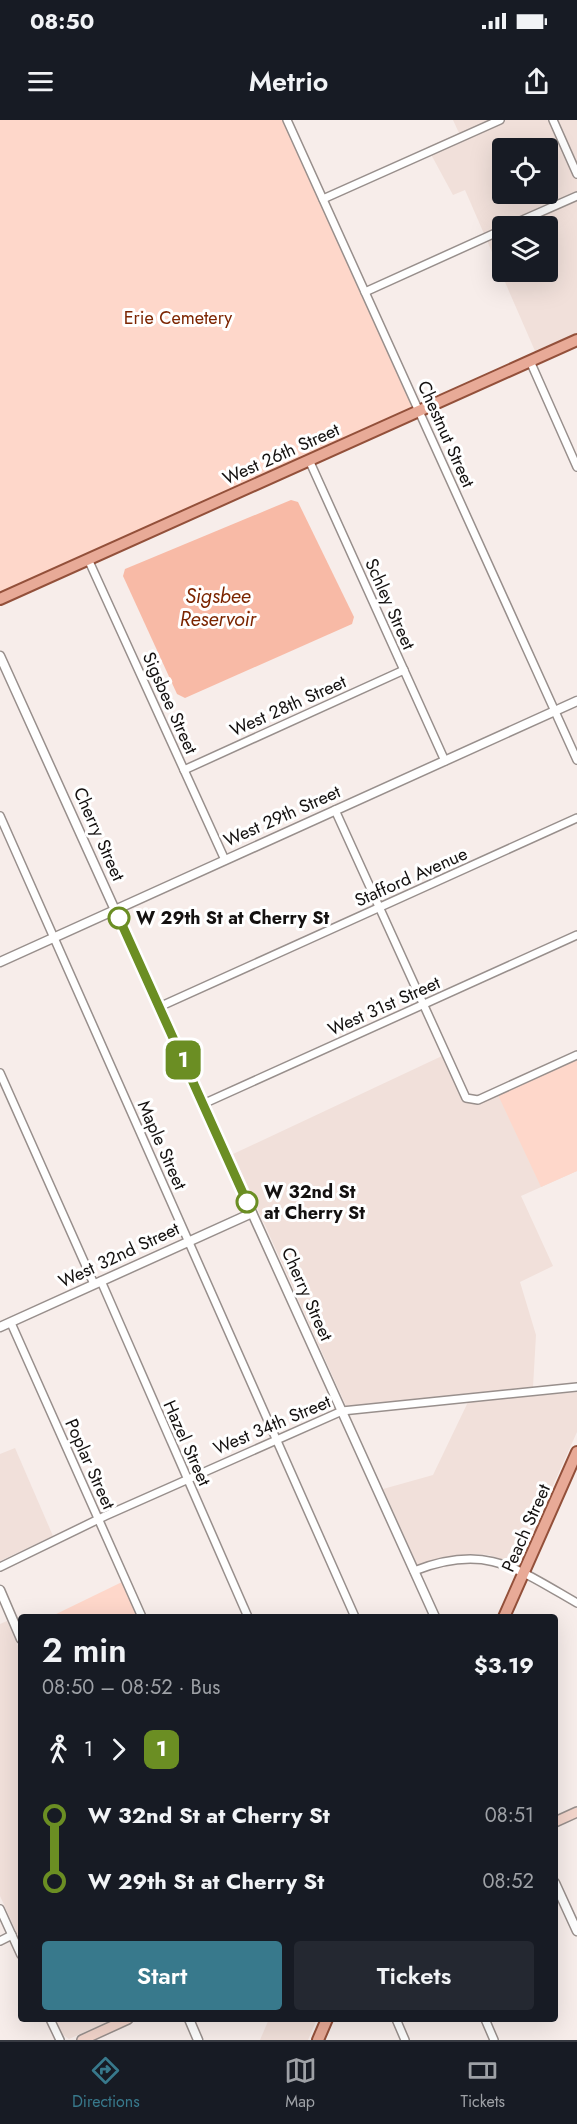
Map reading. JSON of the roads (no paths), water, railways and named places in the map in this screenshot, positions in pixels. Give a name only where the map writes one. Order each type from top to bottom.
[{"type":"main road","name":"West 26th Street","points":[[0,599],[577,340]]},
{"type":"main road","name":"Peach Street","points":[[505,1614],[577,1452]]},
{"type":"main road","points":[[558,1821],[577,1812]]},
{"type":"main road","points":[[82,2040],[122,2022]]},
{"type":"main road","points":[[318,2040],[326,2022]]},
{"type":"street","name":"Chestnut Street","points":[[287,120],[577,760]]},
{"type":"street","points":[[323,200],[500,120]]},
{"type":"street","points":[[553,120],[577,174]]},
{"type":"street","points":[[532,216],[577,196]]},
{"type":"street","points":[[365,292],[492,235]]},
{"type":"street","points":[[530,361],[577,466]]},
{"type":"street","name":"Schley Street","points":[[309,460],[445,761]]},
{"type":"street","name":"Sigsbee Street","points":[[88,559],[225,860]]},
{"type":"street","name":"Cherry Street","points":[[0,656],[434,1614]]},
{"type":"street","name":"West 28th Street","points":[[184,770],[404,670]]},
{"type":"street","name":"West 29th Street","points":[[0,962],[577,701]]},
{"type":"street","points":[[335,810],[464,1096],[471,1101],[577,1055]]},
{"type":"street","name":"Maple Street","points":[[0,816],[354,1614]]},
{"type":"street","name":"Stafford Avenue","points":[[159,1007],[577,818]]},
{"type":"street","name":"West 31st Street","points":[[203,1104],[577,935]]},
{"type":"street","name":"Hazel Street","points":[[0,1073],[247,1614]]},
{"type":"street","name":"West 32nd Street","points":[[0,1328],[252,1212]]},
{"type":"street","name":"Poplar Street","points":[[11,1323],[141,1614]]},
{"type":"street","name":"West 34th Street","points":[[0,1567],[98,1519],[342,1411],[577,1387]]},
{"type":"street","points":[[414,1570],[442,1561],[470,1557],[497,1561],[524,1573],[577,1604]]},
{"type":"street","points":[[0,1590],[18,1632]]},
{"type":"street","points":[[558,1889],[577,1931]]},
{"type":"street","points":[[0,1909],[18,1948]]},
{"type":"street","points":[[0,1941],[12,1935]]},
{"type":"street","points":[[51,2022],[60,2040]]},
{"type":"street","points":[[190,2022],[198,2040]]},
{"type":"street","points":[[397,2022],[405,2040]]},
{"type":"street","points":[[486,2022],[494,2040]]},
{"type":"water","name":"Sigsbee Reservoir","points":[[291,500],[298,502],[354,617],[352,624],[185,698],[177,694],[123,576],[125,569]]},
{"type":"place","name":"W 29th St at Cherry St","points":[[119,918]]},
{"type":"place","name":"W 32nd St at Cherry St","points":[[247,1202]]},
{"type":"park label","name":"Erie Cemetery","points":[[178,318]]}]
